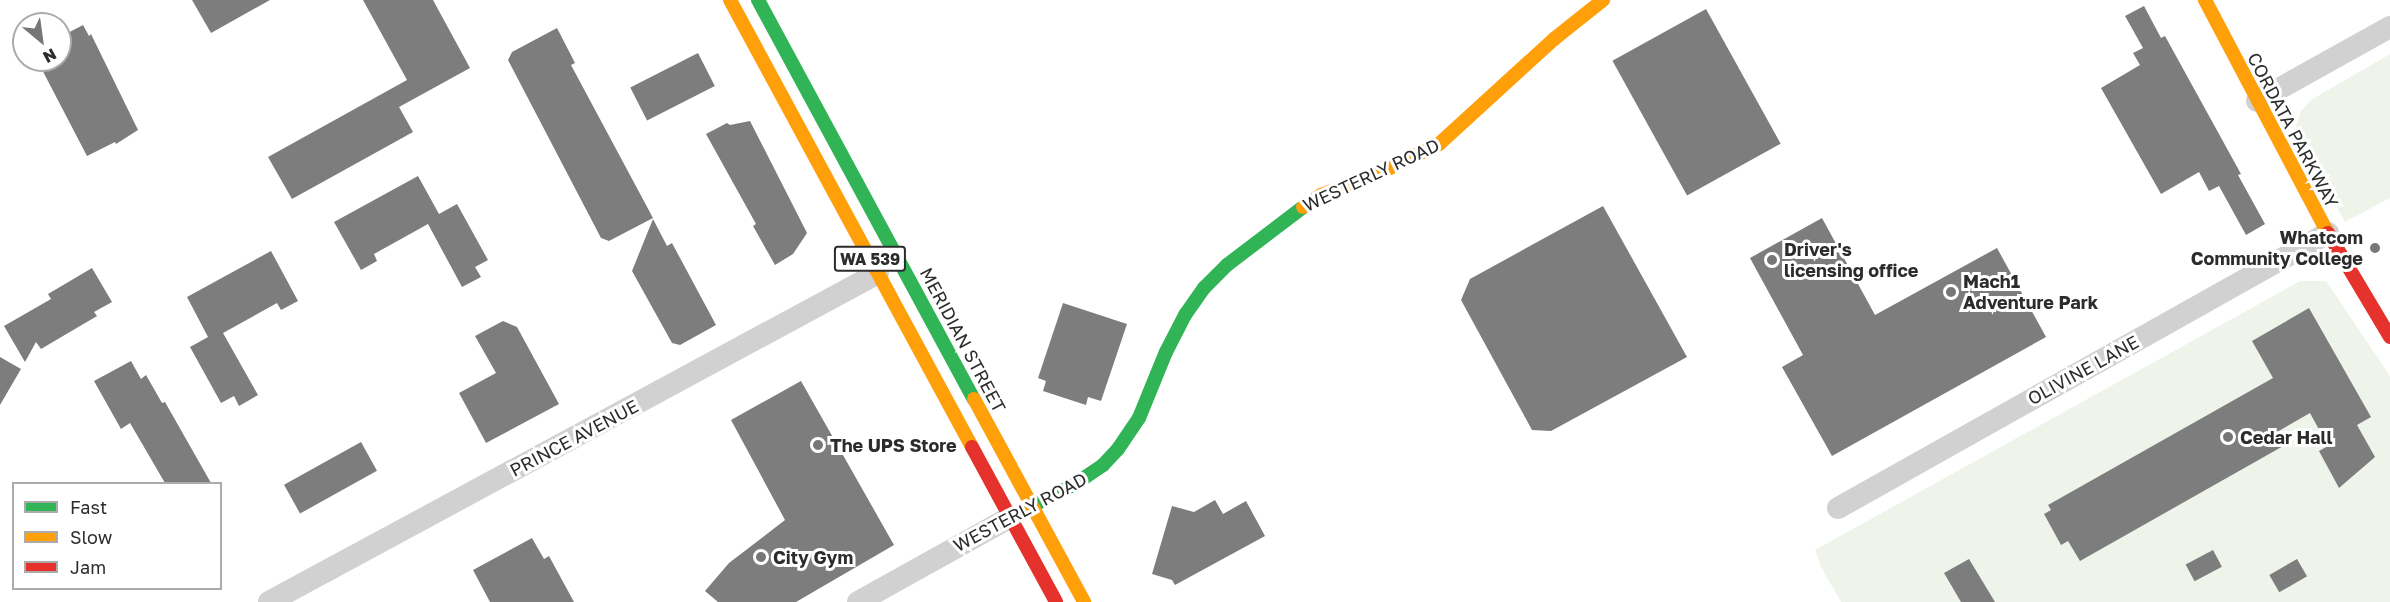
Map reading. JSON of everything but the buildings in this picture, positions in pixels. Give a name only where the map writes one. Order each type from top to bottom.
[{"type":"main road","name":"WA 539","points":[[730,0],[1056,602]]},
{"type":"main road","name":"MERIDIAN STREET","points":[[758,0],[1084,602]]},
{"type":"main road","name":"WESTERLY ROAD","points":[[1011,517],[1076,484],[1103,465],[1118,449],[1139,418],[1166,352],[1185,315],[1227,265],[1273,227],[1321,195],[1384,171],[1439,144],[1554,39],[1603,0]]},
{"type":"main road","name":"CORDATA PARKWAY","points":[[2205,0],[2256,101],[2328,233],[2390,337]]},
{"type":"main road","points":[[878,273],[900,290],[915,315],[948,350]]},
{"type":"street","points":[[2256,101],[2390,27]]},
{"type":"street","name":"OLIVINE LANE","points":[[1838,508],[2328,233]]},
{"type":"street","name":"PRINCE AVENUE","points":[[269,602],[878,273]]},
{"type":"street","name":"WESTERLY ROAD","points":[[858,602],[1011,517]]},
{"type":"shaded area","points":[[2390,54],[2390,198],[2345,222],[2301,140],[2296,126],[2301,111],[2311,100]]},
{"type":"shaded area","points":[[2300,281],[2326,281],[2390,376],[2390,602],[1841,602],[1821,567],[1815,550]]},
{"type":"traffic: fast","points":[[758,0],[974,399]]},
{"type":"traffic: fast","points":[[1011,517],[1075,484],[1103,465],[1118,449],[1139,418],[1166,352],[1185,315],[1204,288],[1227,265],[1303,207]]},
{"type":"traffic: slow","points":[[730,0],[972,447]]},
{"type":"traffic: slow","points":[[1303,207],[1321,195],[1384,171],[1439,144],[1554,39],[1603,0]]},
{"type":"traffic: slow","points":[[2205,0],[2328,233]]},
{"type":"traffic: slow","points":[[974,399],[1084,602]]},
{"type":"traffic: jam","points":[[2328,233],[2390,337]]},
{"type":"traffic: jam","points":[[972,447],[1056,602]]},
{"type":"place","name":"Whatcom Community College","points":[[2375,248]]},
{"type":"place","name":"Driver's licensing office","points":[[1772,260]]},
{"type":"place","name":"Mach1 Adventure Park","points":[[1951,292]]},
{"type":"place","name":"Cedar Hall","points":[[2228,437]]},
{"type":"place","name":"The UPS Store","points":[[818,445]]},
{"type":"place","name":"City Gym","points":[[761,557]]}]
